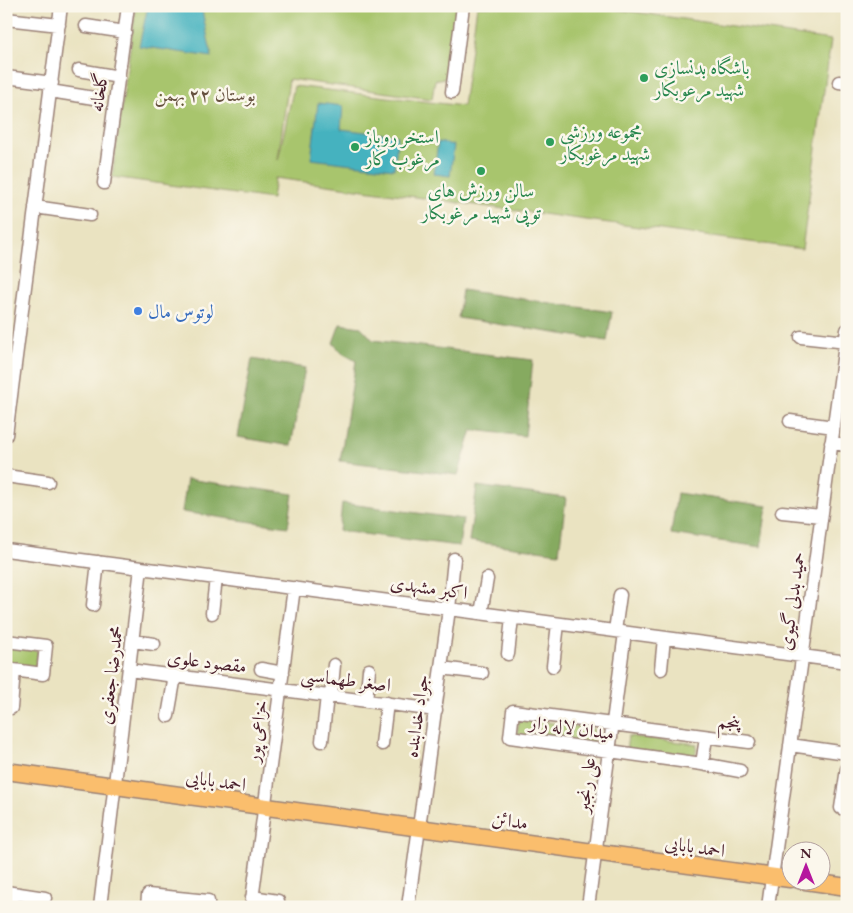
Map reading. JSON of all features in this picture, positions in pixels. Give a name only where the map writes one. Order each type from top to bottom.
[{"type":"main road","name":"احمد بابایی","points":[[6,771],[420,828]]},
{"type":"main road","name":"مدائن","points":[[420,828],[595,852]]},
{"type":"main road","name":"احمد بابایی","points":[[595,852],[780,878]]},
{"type":"main road","points":[[830,885],[847,887]]},
{"type":"street","points":[[6,435],[12,348],[36,207],[61,6]]},
{"type":"street","name":"گلخانه","points":[[104,183],[128,6]]},
{"type":"street","points":[[452,92],[463,6]]},
{"type":"street","points":[[6,19],[59,25]]},
{"type":"street","points":[[86,26],[125,32]]},
{"type":"street","points":[[79,70],[119,77]]},
{"type":"street","points":[[6,77],[94,98]]},
{"type":"street","points":[[36,207],[90,215]]},
{"type":"street","points":[[801,337],[846,338]]},
{"type":"street","name":"حمید بدلی گیوی","points":[[768,907],[834,427],[844,379],[846,338]]},
{"type":"street","points":[[790,421],[834,427]]},
{"type":"street","points":[[832,443],[847,445]]},
{"type":"street","points":[[6,476],[48,482]]},
{"type":"street","points":[[782,512],[822,516]]},
{"type":"street","name":"اکبر مشهدی","points":[[6,550],[847,662]]},
{"type":"street","name":"جواد خدابنده","points":[[408,907],[436,710],[454,559]]},
{"type":"street","points":[[93,605],[98,562]]},
{"type":"street","name":"محمدرضا جعفری","points":[[100,907],[141,568]]},
{"type":"street","points":[[212,614],[216,578]]},
{"type":"street","points":[[481,613],[487,579]]},
{"type":"street","name":"خزاعی پور","points":[[252,902],[294,588]]},
{"type":"street","name":"علی رنجبر","points":[[588,907],[611,725],[620,632],[620,595]]},
{"type":"street","points":[[508,654],[512,618]]},
{"type":"street","points":[[553,666],[558,624]]},
{"type":"street","points":[[661,669],[664,638]]},
{"type":"street","points":[[133,640],[154,644]]},
{"type":"street","points":[[6,641],[46,646],[43,674],[10,670],[11,708]]},
{"type":"street","points":[[322,741],[334,665]]},
{"type":"street","points":[[441,668],[482,673]]},
{"type":"street","points":[[261,669],[283,673]]},
{"type":"street","name":"مقصود علوی","points":[[129,670],[280,690]]},
{"type":"street","points":[[366,701],[369,670]]},
{"type":"street","points":[[168,716],[175,676]]},
{"type":"street","name":"اصغر طهماسبی","points":[[280,690],[436,710]]},
{"type":"street","points":[[382,744],[387,704]]},
{"type":"street","name":"میدان لاله زار","points":[[706,738],[513,711],[510,737],[740,771]]},
{"type":"street","points":[[702,764],[706,738]]},
{"type":"street","name":"پنجم","points":[[706,738],[749,742]]},
{"type":"street","points":[[790,745],[847,752]]},
{"type":"street","points":[[841,808],[847,769]]},
{"type":"street","points":[[12,907],[10,893],[45,898]]},
{"type":"street","points":[[146,907],[148,895],[208,901],[208,907]]},
{"type":"street","points":[[252,902],[278,901],[277,907]]},
{"type":"green space","name":"مجموعه ورزشی شهید مرغوبکار","points":[[136,6],[460,6],[450,77],[435,80],[432,99],[289,79],[278,160],[294,86],[463,106],[477,6],[592,6],[831,40],[802,249],[275,178],[272,199],[112,177]]},
{"type":"green space","points":[[462,290],[612,312],[607,341],[458,318]]},
{"type":"green space","points":[[340,324],[361,327],[373,340],[533,360],[525,436],[472,430],[458,475],[340,461],[356,361],[342,353],[333,343]]},
{"type":"green space","points":[[252,359],[305,368],[291,446],[238,437]]},
{"type":"green space","points":[[187,479],[293,494],[288,527],[182,512]]},
{"type":"green space","points":[[477,486],[566,498],[559,553],[469,541]]},
{"type":"green space","points":[[677,493],[767,506],[761,547],[671,534]]},
{"type":"green space","points":[[342,503],[463,519],[459,546],[339,531]]},
{"type":"green space","points":[[6,646],[38,651],[35,667],[6,663]]},
{"type":"green space","points":[[519,718],[594,729],[592,746],[517,735]]},
{"type":"green space","points":[[628,736],[697,744],[695,759],[626,751]]},
{"type":"water","points":[[148,6],[201,6],[212,57],[139,46]]},
{"type":"water","name":"استخر روباز مرغوب کار","points":[[318,103],[343,106],[341,129],[398,136],[394,169],[311,159]]},
{"type":"water","points":[[438,142],[454,145],[450,176],[434,174]]},
{"type":"place","name":"باشگاه بدنسازی شهید مرعوبکار","points":[[644,78]]},
{"type":"place","name":"مجموعه ورزشی شهید مرغوبکار","points":[[550,142]]},
{"type":"place","name":"استخر روباز مرغوب کار","points":[[355,147]]},
{"type":"place","name":"سالن ورزش های توپی شهید مرغوبکار","points":[[481,171]]},
{"type":"place","name":"لوتوس مال","points":[[138,311]]},
{"type":"park label","name":"بوستان ۲۲ بهمن","points":[[205,94]]}]
